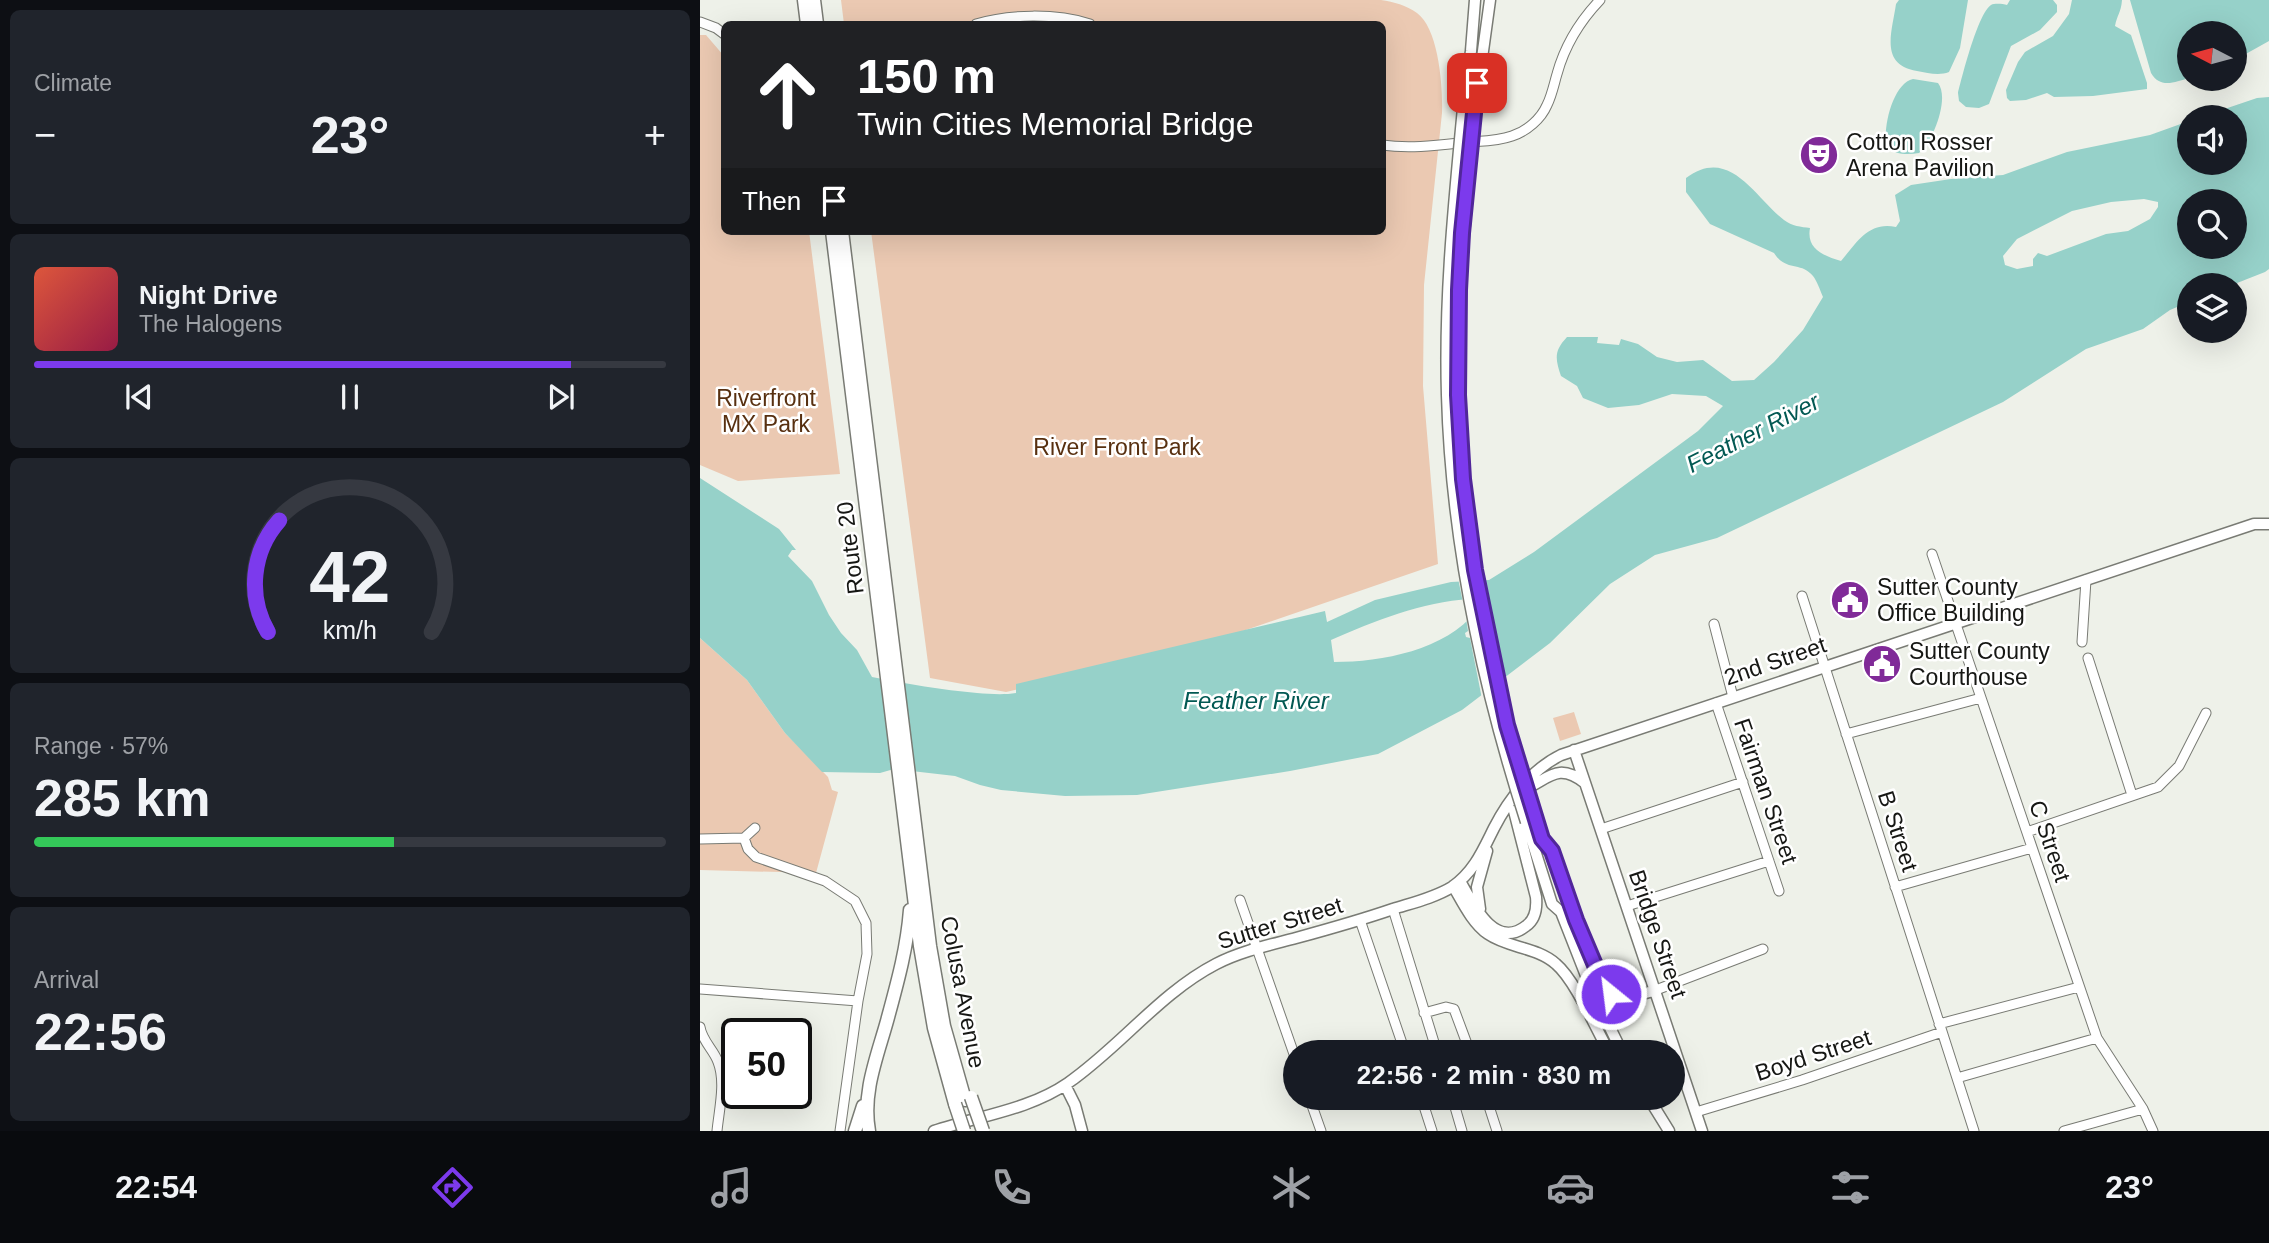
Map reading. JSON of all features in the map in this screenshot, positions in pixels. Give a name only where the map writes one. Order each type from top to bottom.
[{"type":"highway","points":[[804,0],[807,21]]},
{"type":"highway","points":[[814,0],[817,21]]},
{"type":"highway","name":"Route 20","points":[[833,235],[914,859]]},
{"type":"highway","name":"Route 20","points":[[842,235],[914,859]]},
{"type":"highway","name":"Colusa Avenue","points":[[914,859],[911,875],[929,1005],[975,1131]]},
{"type":"highway","name":"Colusa Avenue","points":[[914,859],[933,970],[964,1101],[964,1131]]},
{"type":"highway","points":[[855,1131],[904,958],[909,924],[911,875]]},
{"type":"highway","points":[[867,1096],[869,1131]]},
{"type":"highway","points":[[964,1101],[984,1131]]},
{"type":"main road","points":[[1456,883],[1490,926],[1505,932],[1519,930],[1533,919],[1536,897],[1526,822],[1475,570],[1462,471],[1458,395],[1459,290],[1475,0]]},
{"type":"main road","points":[[1483,43],[1481,39],[1485,0]]},
{"type":"main road","points":[[1490,0],[1486,39],[1469,108],[1448,289],[1450,448],[1458,527],[1496,722],[1509,770],[1552,904],[1561,912],[1592,990],[1616,1040]]},
{"type":"main road","name":"2nd Street","points":[[1574,750],[2254,524],[2269,524]]},
{"type":"main road","name":"Bridge Street","points":[[1574,750],[1702,1131]]},
{"type":"main road","name":"Sutter Street","points":[[934,1131],[1018,1107],[1065,1085],[1104,1056],[1188,982],[1217,964],[1257,948],[1429,898],[1456,883],[1478,859],[1503,813],[1518,792],[1545,764],[1574,750]]},
{"type":"main road","points":[[1518,792],[1558,772],[1572,774],[1585,783]]},
{"type":"main road","points":[[1526,822],[1552,851],[1576,920],[1605,988],[1613,995],[1623,998],[1656,990]]},
{"type":"main road","points":[[1481,915],[1477,887],[1490,837]]},
{"type":"main road","points":[[1542,839],[1562,901],[1561,912]]},
{"type":"main road","points":[[1456,883],[1484,931],[1499,940],[1542,955],[1561,969],[1602,1040]]},
{"type":"main road","points":[[1065,1085],[1075,1105],[1082,1131]]},
{"type":"main road","points":[[1656,1110],[1669,1131]]},
{"type":"street","points":[[1386,146],[1400,148],[1492,140],[1512,136],[1527,128],[1546,107],[1573,33],[1600,0]]},
{"type":"street","points":[[987,21],[1041,16],[1072,21]]},
{"type":"street","points":[[700,22],[721,32]]},
{"type":"street","name":"C Street","points":[[1932,554],[2096,1038],[2143,1109],[2153,1131]]},
{"type":"street","points":[[2082,642],[2086,580]]},
{"type":"street","name":"B Street","points":[[1802,596],[1974,1131]]},
{"type":"street","points":[[1714,624],[1732,697]]},
{"type":"street","points":[[2088,658],[2132,795]]},
{"type":"street","points":[[1846,734],[1981,698]]},
{"type":"street","name":"Fairman Street","points":[[1716,703],[1779,891]]},
{"type":"street","points":[[2026,832],[2158,787],[2179,766],[2206,713]]},
{"type":"street","points":[[1601,830],[1742,782]]},
{"type":"street","points":[[700,839],[744,838],[755,828]]},
{"type":"street","points":[[744,838],[748,849],[756,857],[825,881],[855,901],[866,923],[866,954],[840,1131]]},
{"type":"street","points":[[1895,887],[2032,848]]},
{"type":"street","points":[[1627,906],[1769,861]]},
{"type":"street","points":[[1240,900],[1289,1040]]},
{"type":"street","points":[[1393,909],[1433,1040]]},
{"type":"street","points":[[1360,920],[1401,1040]]},
{"type":"street","points":[[1656,990],[1763,949]]},
{"type":"street","name":"Boyd Street","points":[[1696,1112],[1802,1080],[1940,1028],[2079,988]]},
{"type":"street","points":[[700,989],[858,1001]]},
{"type":"street","points":[[1424,1013],[1446,1007],[1454,1009],[1466,1040]]},
{"type":"street","points":[[700,1027],[708,1048],[718,1061],[721,1075],[717,1131]]},
{"type":"street","points":[[1957,1078],[2096,1038]]},
{"type":"street","points":[[2064,1131],[2143,1109]]},
{"type":"street","points":[[1314,1110],[1321,1131]]},
{"type":"street","points":[[1425,1110],[1432,1131]]},
{"type":"street","points":[[1456,1110],[1462,1131]]},
{"type":"street","points":[[1490,1110],[1497,1131]]},
{"type":"green space","name":"River Front Park","points":[[841,0],[1381,0],[1400,4],[1417,13],[1424,21],[1435,45],[1442,102],[1424,285],[1423,386],[1438,564],[1179,653],[1006,692],[930,678],[872,235],[1386,235],[1386,21],[844,21]]},
{"type":"green space","name":"Riverfront MX Park","points":[[700,35],[706,35],[721,52],[721,235],[810,235],[840,474],[738,481],[700,465]]},
{"type":"green space","points":[[700,638],[747,680],[785,733],[828,777],[832,790],[838,792],[816,873],[700,870]]},
{"type":"green space","points":[[1574,712],[1581,734],[1560,741],[1553,718]]},
{"type":"water","points":[[1899,0],[1968,0],[1960,48],[1949,72],[1937,74],[1917,71],[1905,68],[1897,62],[1893,55],[1891,36]]},
{"type":"water","points":[[2010,0],[2053,0],[2057,5],[2057,12],[2040,30],[2011,46],[1989,104],[1979,108],[1966,107],[1959,101],[1958,93],[1981,20],[1991,5],[2007,5]]},
{"type":"water","points":[[2072,0],[2122,0],[2115,26],[2131,35],[2147,89],[2093,96],[2054,97],[2047,93],[2026,100],[2010,101],[2006,90],[2018,62],[2025,52],[2053,36],[2069,14]]},
{"type":"water","points":[[2130,0],[2269,0],[2269,41],[2247,53],[2247,21],[2177,21],[2177,81],[2163,83],[2151,73]]},
{"type":"water","points":[[1913,79],[1938,83],[1941,90],[1941,109],[1930,140],[1919,153],[1902,154],[1887,147],[1886,129],[1895,98],[1906,82]]},
{"type":"water","name":"Feather River","points":[[2269,97],[2269,269],[2247,279],[2247,273],[2177,273],[2177,307],[2143,329],[2086,349],[2003,402],[1717,538],[1655,555],[1610,584],[1550,643],[1462,710],[1378,754],[1137,795],[1065,796],[1001,790],[955,776],[894,769],[880,773],[822,772],[785,733],[747,680],[700,638],[700,478],[779,529],[796,550],[792,550],[788,556],[812,581],[829,615],[857,650],[872,677],[951,690],[992,694],[1016,693],[1016,684],[1325,611],[1327,622],[1375,600],[1451,582],[1489,580],[1534,552],[1698,431],[1723,406],[1706,396],[1672,394],[1639,405],[1608,408],[1583,398],[1577,386],[1561,376],[1559,370],[1558,351],[1567,337],[1598,337],[1597,343],[1619,345],[1621,339],[1638,344],[1657,357],[1677,362],[1703,360],[1732,381],[1754,380],[1803,330],[1823,297],[1816,280],[1808,271],[1788,265],[1774,253],[1710,224],[1686,192],[1686,178],[1702,169],[1729,171],[1741,178],[1784,220],[1793,225],[1810,228],[1809,235],[1814,246],[1828,257],[1841,261],[1858,240],[1871,230],[1878,227],[1896,227],[1900,221],[1895,195],[1911,185],[2003,175],[2067,152],[2150,135],[2177,125],[2177,175],[2247,175],[2247,105],[2236,105]],"holes":[[[2144,199],[2158,202],[2158,207],[2150,219],[2128,231],[2106,234],[2047,256],[2038,253],[2033,259],[2033,266],[2017,269],[2005,265],[2003,256],[2017,239],[2072,211],[2111,202]],[[1470,599],[1476,611],[1463,624],[1431,644],[1372,660],[1334,662],[1331,640],[1399,614],[1434,604]]]},
{"type":"pier","points":[[1484,577],[1505,682],[1482,699],[1470,638],[1466,637],[1465,633],[1468,631],[1466,618],[1473,609],[1469,602],[1463,603],[1458,578]]},
{"type":"place","name":"Cotton Rosser Arena Pavilion","points":[[1819,155]]},
{"type":"place","name":"Sutter County Office Building","points":[[1850,600]]},
{"type":"place","name":"Sutter County Courthouse","points":[[1882,664]]},
{"type":"route","points":[[1477,83],[1462,233],[1458,334],[1458,395],[1468,525],[1475,570],[1515,755],[1542,839],[1552,851],[1576,920],[1603,984],[1611,994]]}]
